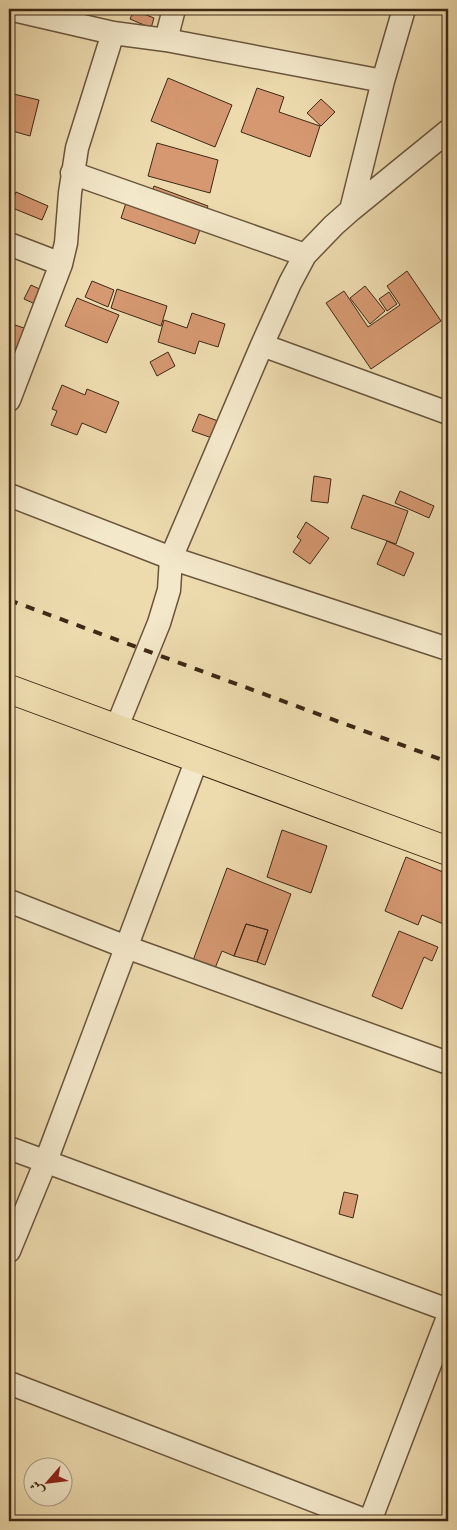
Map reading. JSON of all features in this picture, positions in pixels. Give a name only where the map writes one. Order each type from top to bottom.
[{"type":"main road","points":[[9,688],[448,851]]},
{"type":"street","points":[[9,9],[113,33],[166,40],[383,81]]},
{"type":"street","points":[[166,40],[174,9]]},
{"type":"street","points":[[351,210],[383,81],[404,9]]},
{"type":"street","points":[[9,400],[61,264],[66,243],[72,173],[77,148],[113,33]]},
{"type":"street","points":[[116,729],[159,622],[169,590],[171,558],[262,345],[305,255],[351,210],[448,131]]},
{"type":"street","points":[[72,173],[305,255]]},
{"type":"street","points":[[9,244],[61,264]]},
{"type":"street","points":[[262,345],[448,413]]},
{"type":"street","points":[[9,495],[171,558],[448,649]]},
{"type":"street","points":[[9,1251],[46,1161],[196,759]]},
{"type":"street","points":[[9,901],[126,947],[448,1063]]},
{"type":"street","points":[[9,1148],[448,1310]]},
{"type":"street","points":[[9,1383],[369,1521],[448,1317]]},
{"type":"building","points":[[134,10],[154,18],[151,28],[130,19]]},
{"type":"building","points":[[168,78],[232,105],[215,147],[151,121]]},
{"type":"building","points":[[257,88],[284,97],[279,112],[320,126],[310,157],[241,132]]},
{"type":"building","points":[[9,93],[39,100],[30,136],[9,130]]},
{"type":"building","points":[[321,99],[335,112],[321,126],[307,113]]},
{"type":"building","points":[[157,143],[218,160],[210,193],[148,176]]},
{"type":"building","points":[[154,186],[208,206],[195,244],[121,218],[128,197],[147,204]]},
{"type":"building","points":[[16,192],[48,206],[42,220],[10,207]]},
{"type":"building","points":[[407,271],[441,321],[371,369],[326,303],[344,291],[368,327],[400,305],[387,286]]},
{"type":"building","points":[[92,281],[114,290],[108,307],[85,297]]},
{"type":"building","points":[[31,285],[50,294],[44,308],[24,299]]},
{"type":"building","points":[[365,286],[385,311],[370,324],[350,298]]},
{"type":"building","points":[[117,289],[167,306],[161,326],[111,308]]},
{"type":"building","points":[[389,292],[397,304],[387,311],[379,299]]},
{"type":"building","points":[[77,298],[119,315],[107,343],[65,326]]},
{"type":"building","points":[[192,313],[225,324],[218,347],[199,341],[195,354],[158,342],[164,320],[187,328]]},
{"type":"building","points":[[9,323],[33,331],[25,356],[9,351]]},
{"type":"building","points":[[168,352],[175,366],[157,376],[150,362]]},
{"type":"building","points":[[62,385],[85,395],[87,389],[119,402],[106,433],[82,423],[77,435],[51,425],[57,411],[52,409]]},
{"type":"building","points":[[199,414],[218,421],[212,438],[192,431]]},
{"type":"building","points":[[314,476],[331,479],[328,503],[311,501]]},
{"type":"building","points":[[400,491],[434,506],[429,518],[395,503]]},
{"type":"building","points":[[363,495],[408,511],[396,544],[351,528]]},
{"type":"building","points":[[306,522],[329,538],[310,564],[293,552],[301,540],[297,537]]},
{"type":"building","points":[[387,541],[414,553],[404,576],[377,564]]},
{"type":"building","points":[[282,830],[327,846],[311,893],[267,877]]},
{"type":"building","points":[[406,857],[448,874],[448,926],[422,915],[418,925],[385,911]]},
{"type":"building","points":[[227,868],[291,894],[265,965],[257,962],[268,930],[246,924],[234,956],[222,951],[213,973],[191,966]]},
{"type":"building","points":[[246,924],[268,930],[257,962],[234,956]]},
{"type":"building","points":[[399,931],[438,947],[432,961],[424,957],[402,1009],[372,996]]},
{"type":"building","points":[[344,1192],[358,1195],[353,1218],[339,1214]]},
{"type":"railway","points":[[9,600],[448,762]]}]
